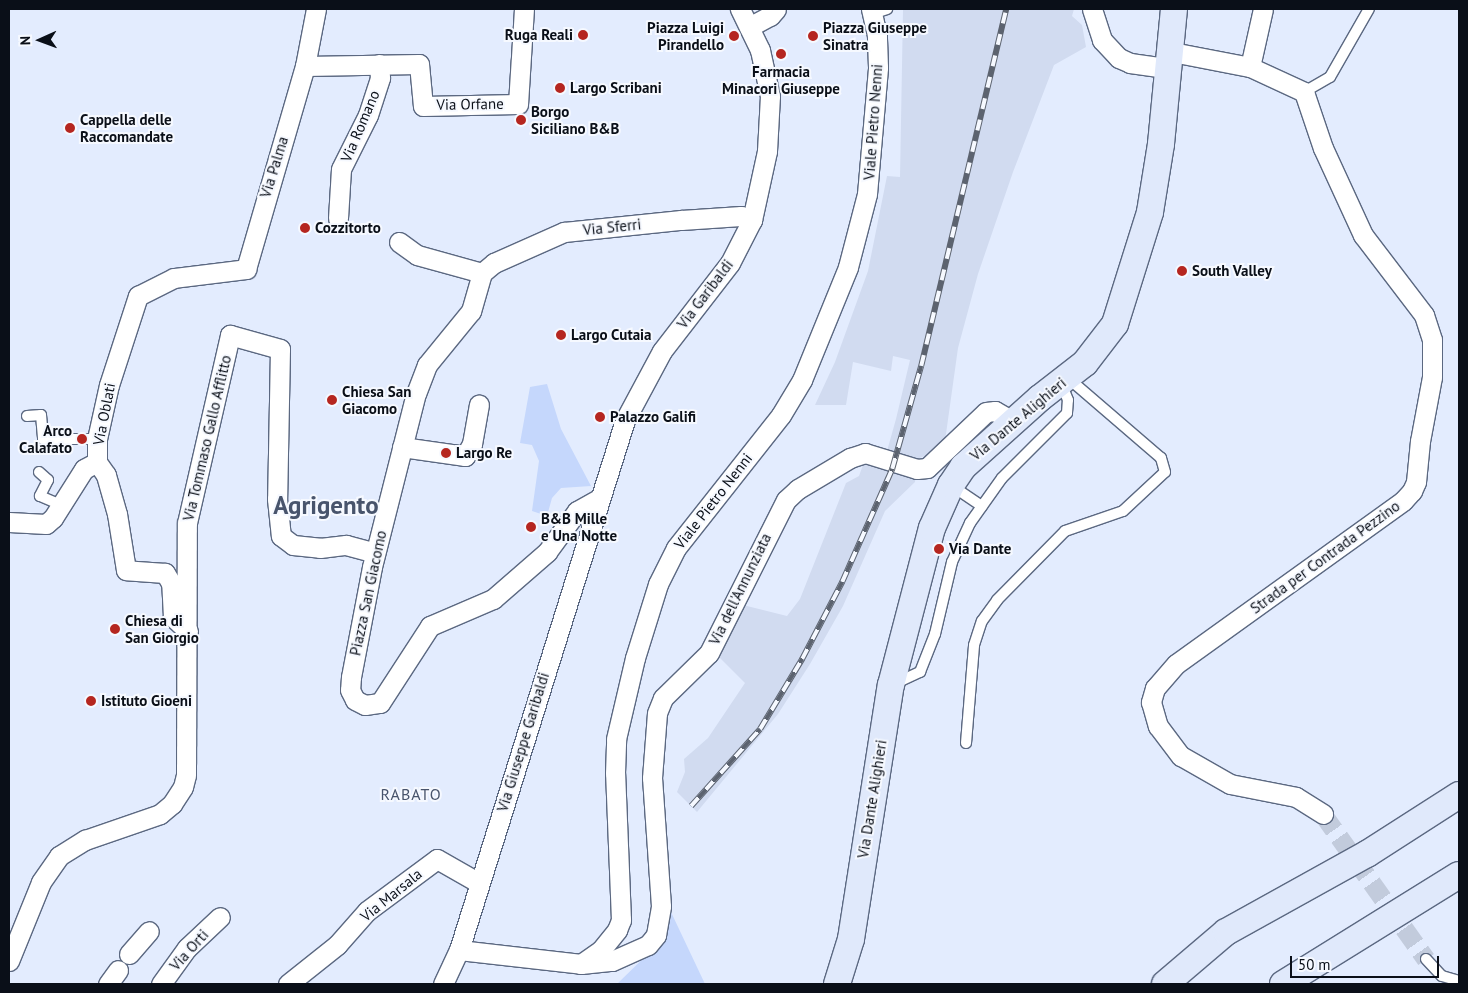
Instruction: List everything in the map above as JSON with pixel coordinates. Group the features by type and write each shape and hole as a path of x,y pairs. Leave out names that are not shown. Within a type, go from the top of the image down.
{"street":[{"name":"Via Palma","path":"246,269 275,162 305,66 316,9"},
{"name":"Via Orfane","path":"305,66 419,64 423,106 518,104 524,9"},
{"path":"740,9 749,27 770,16 776,9"},
{"path":"1092,9 1102,40 1119,58 1130,63 1167,59 1250,67 1304,92"},
{"name":"Via Dante Alighieri","path":"837,984 851,940 890,685 932,528 951,485 977,452 1012,421 1085,363 1115,324 1133,276 1150,212 1161,144 1167,59 1174,9"},
{"path":"1250,67 1263,9"},
{"name":"Viale Pietro Nenni","path":"581,964 601,950 617,930 621,920 615,773 616,739 635,658 658,584 676,548 781,415 829,320 848,268 867,194 878,67 877,10"},
{"name":"Via Garibaldi","path":"600,498 625,420 651,370 669,340 730,263 752,220 762,182 770,122 770,96 760,50 749,27"},
{"name":"Via Romano","path":"338,218 341,169 368,114 380,78 379,64"},
{"name":"Strada per Contrada Pezzino","path":"1304,92 1323,148 1363,235 1424,316 1432,340 1432,377 1420,441 1416,482 1402,501 1176,664 1155,688 1151,702 1158,726 1181,756 1230,784 1296,797 1322,814"},
{"name":"Via Sferri","path":"482,273 494,263 564,232 741,216 752,220"},
{"path":"400,242 417,255 482,273"},
{"name":"Via Oblati","path":"188,631 173,617 171,583 165,573 126,570 118,514 106,475 97,462 89,439 138,296 174,278 246,269"},
{"name":"Piazza San Giacomo","path":"482,273 471,311 437,351 417,387 375,553 350,685 355,700 365,706 376,705 384,700 430,626 493,599 547,552 577,511 600,498"},
{"name":"Via Tommaso Gallo Afflitto","path":"9,961 41,882 59,856 85,840 160,814 172,804 183,787 186,775 187,523 230,335 280,348 277,499 281,536 293,545 320,548 346,545 375,553"},
{"path":"402,447 464,456 472,444 479,404"},
{"name":"Via dell'Annunziata","path":"581,964 612,961 636,953 656,935 661,906 652,778 657,713 663,698 709,654 786,500 798,489 850,458 865,453 917,470 927,468 986,412 995,412 1012,421"},
{"path":"9,522 46,524 61,505 84,468 97,462"},
{"name":"Via Giuseppe Garibaldi","path":"443,984 459,950 600,498"},
{"path":"1165,984 1226,932 1367,854 1459,795"},
{"name":"Via Marsala","path":"288,984 337,945 367,911 438,859 479,883"},
{"path":"1283,984 1459,876"},
{"name":"Via Orti","path":"161,984 187,948 220,917"},
{"path":"129,954 149,931"},
{"path":"459,950 581,964"}],"lane":[{"path":"1304,92 1330,78 1369,9"},
{"path":"890,685 920,672 935,634 952,562 970,523 1002,478 1067,413 1068,400 1064,380"},
{"path":"966,743 974,644 982,621 996,600 1065,531 1123,511 1165,472 1161,458 1064,380"},
{"path":"27,416 41,415 43,439 89,439"},
{"path":"39,472 48,480 40,496 61,505"},
{"path":"951,485 982,506"},
{"path":"1426,959 1442,976 1459,981"}],"shaded area":[{"path":"897,9 1074,9 1072,16 1082,25 1086,47 1054,65 1013,172 978,274 958,348 945,441 932,453 917,459 915,482 885,511 843,606 810,664 778,714 697,812 677,792 685,772 684,759 708,738 745,683 719,657 743,605 787,616 800,599 846,483 859,476 864,462 887,451 896,419 910,360 893,356 891,371 853,362 846,405 815,405 835,362 868,271 887,176 900,177 903,10"},
{"path":"547,384 561,429 591,486 561,488 552,498 547,516 532,511 539,461 532,445 520,443 530,387"},
{"path":"670,910 705,984 617,984 657,945"}],"tunnel":[{"path":"1323,814 1426,959"}],"railway":[{"path":"691,806 760,729 802,659 842,582 892,469 921,366 1006,9"}],"place":[{"name":"Ruga Reali","path":"583,35"},
{"name":"Piazza Luigi Pirandello","path":"734,36"},
{"name":"Piazza Giuseppe Sinatra","path":"813,36"},
{"name":"Farmacia Minacori Giuseppe","path":"781,54"},
{"name":"Largo Scribani","path":"560,88"},
{"name":"Borgo Siciliano B&B","path":"521,120"},
{"name":"Cappella delle Raccomandate","path":"70,128"},
{"name":"Cozzitorto","path":"305,228"},
{"name":"South Valley","path":"1182,271"},
{"name":"Largo Cutaia","path":"561,335"},
{"name":"Chiesa San Giacomo","path":"332,400"},
{"name":"Palazzo Galifi","path":"600,417"},
{"name":"Arco Calafato","path":"82,439"},
{"name":"Largo Re","path":"446,453"},
{"name":"B&B Mille e Una Notte","path":"531,527"},
{"name":"Via Dante","path":"939,549"},
{"name":"Chiesa di San Giorgio","path":"115,629"},
{"name":"Istituto Gioeni","path":"91,701"}],"district":[{"name":"Agrigento","path":"326,505"},
{"name":"RABATO","path":"411,794"}]}
